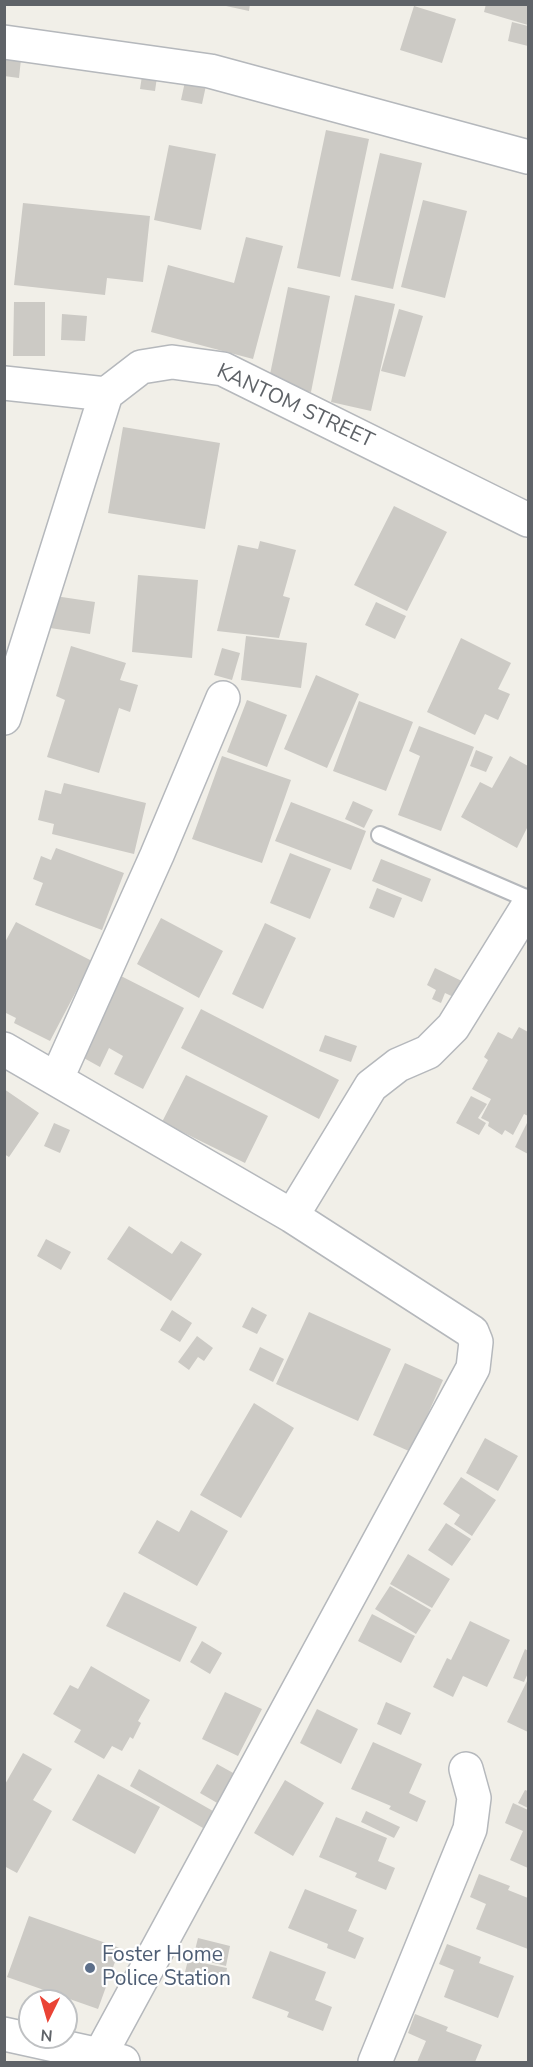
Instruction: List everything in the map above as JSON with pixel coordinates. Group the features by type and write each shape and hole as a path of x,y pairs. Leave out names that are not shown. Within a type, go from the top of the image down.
{"street":[{"path":"4,42 210,71 528,157"},
{"name":"KANTOM STREET","path":"106,393 141,368 172,362 223,369 528,520"},
{"path":"4,382 106,393 14,663 4,718"},
{"path":"57,1078 157,855 223,698"},
{"path":"292,1216 371,1086 398,1065 428,1052 453,1027 519,948 528,906"},
{"path":"4,1049 292,1216 472,1332 476,1342 472,1368 111,2059 4,2034"},
{"path":"375,2062 470,1828 474,1798 466,1769"}],"lane":[{"path":"380,835 528,899"}],"building":[{"path":"217,4 250,4 249,11"},
{"path":"486,4 528,4 528,25 484,12"},
{"path":"414,6 456,19 442,63 400,50"},
{"path":"512,22 528,26 528,46 508,41"},
{"path":"4,57 21,59 19,78 4,76"},
{"path":"142,76 157,77 155,91 140,89"},
{"path":"186,77 207,81 202,104 181,100"},
{"path":"326,130 369,139 340,277 297,268"},
{"path":"169,145 216,154 201,230 154,220"},
{"path":"380,153 422,163 393,289 351,280"},
{"path":"423,200 467,211 445,298 401,287"},
{"path":"23,203 150,216 143,282 107,278 105,295 14,285"},
{"path":"246,237 283,246 253,359 151,332 168,265 234,283"},
{"path":"288,287 330,296 311,392 268,384"},
{"path":"355,295 395,304 371,411 331,402"},
{"path":"14,302 45,302 45,356 13,356"},
{"path":"399,309 423,316 405,377 381,371"},
{"path":"62,314 87,316 85,341 61,340"},
{"path":"123,427 220,443 205,529 108,513"},
{"path":"394,506 447,532 407,611 354,585"},
{"path":"260,541 296,550 283,596 290,598 279,638 217,631 238,545 258,549"},
{"path":"138,575 198,580 192,658 132,652"},
{"path":"55,596 95,602 90,634 50,628"},
{"path":"376,602 406,616 395,639 365,625"},
{"path":"246,636 307,643 301,688 241,680"},
{"path":"461,638 511,663 498,689 510,694 498,720 485,714 475,735 427,712"},
{"path":"71,646 126,663 120,680 138,685 130,712 119,708 99,773 47,757 65,700 56,696"},
{"path":"222,648 240,653 232,680 214,675"},
{"path":"316,675 359,694 327,768 284,749"},
{"path":"247,700 287,715 267,767 227,752"},
{"path":"359,701 413,722 386,791 333,771"},
{"path":"419,726 474,747 441,831 398,815 420,756 409,751"},
{"path":"476,750 493,757 486,772 470,766"},
{"path":"222,756 291,780 262,863 192,839"},
{"path":"510,756 528,766 528,826 517,848 461,817 480,782 492,788"},
{"path":"64,783 146,803 134,854 52,834 54,824 38,820 45,790 61,794"},
{"path":"353,801 373,810 364,828 345,819"},
{"path":"291,802 366,831 351,870 275,841"},
{"path":"56,848 124,873 102,930 35,905 43,883 33,879 41,856 51,860"},
{"path":"290,853 331,869 310,919 270,903"},
{"path":"381,859 431,879 422,902 372,881"},
{"path":"377,888 402,898 394,918 369,908"},
{"path":"161,918 223,951 199,998 137,964"},
{"path":"16,922 92,961 50,1041 14,1023 16,1018 4,1012 4,944"},
{"path":"265,923 296,938 263,1009 232,994"},
{"path":"435,968 470,985 462,1001 445,993 441,1003 432,999 436,990 427,985"},
{"path":"117,974 184,1008 143,1089 114,1074 123,1056 109,1048 100,1067 82,1057"},
{"path":"201,1009 339,1080 319,1119 181,1048"},
{"path":"519,1027 528,1032 528,1116 524,1114 513,1135 505,1130 502,1135 488,1126 489,1122 481,1118 491,1099 472,1089 488,1060 484,1057 498,1032 512,1039"},
{"path":"325,1035 357,1046 351,1062 319,1051"},
{"path":"186,1075 268,1116 245,1163 162,1122"},
{"path":"4,1089 39,1113 9,1157 4,1154"},
{"path":"471,1096 487,1104 478,1118 486,1123 479,1135 456,1123"},
{"path":"528,1121 528,1154 515,1147"},
{"path":"54,1123 70,1130 60,1153 44,1146"},
{"path":"129,1226 172,1254 181,1241 202,1254 171,1301 107,1259"},
{"path":"46,1239 71,1252 61,1270 37,1256"},
{"path":"252,1307 267,1315 257,1334 242,1327"},
{"path":"172,1310 192,1323 180,1342 160,1330"},
{"path":"309,1312 391,1349 358,1421 276,1384"},
{"path":"197,1336 213,1348 204,1361 198,1357 189,1370 178,1362"},
{"path":"260,1347 284,1359 273,1382 249,1370"},
{"path":"405,1363 443,1380 411,1452 373,1435"},
{"path":"254,1403 294,1428 241,1518 200,1495"},
{"path":"485,1438 518,1456 498,1491 466,1473"},
{"path":"461,1477 496,1500 472,1536 454,1524 460,1515 443,1504"},
{"path":"191,1510 228,1531 197,1586 138,1553 157,1520 179,1532"},
{"path":"446,1523 471,1539 452,1566 428,1550"},
{"path":"408,1554 450,1579 432,1608 390,1584"},
{"path":"390,1586 431,1610 416,1634 375,1609"},
{"path":"124,1592 197,1627 180,1662 106,1626"},
{"path":"372,1614 415,1636 401,1663 358,1641"},
{"path":"470,1621 510,1640 487,1687 463,1676 453,1697 433,1687 447,1658 451,1660"},
{"path":"202,1641 222,1653 210,1674 190,1662"},
{"path":"525,1649 528,1651 528,1673 524,1682 513,1678"},
{"path":"91,1666 150,1700 138,1721 141,1723 133,1739 130,1737 122,1751 112,1746 104,1759 74,1742 81,1730 53,1714 70,1685 78,1689"},
{"path":"528,1679 528,1732 507,1722"},
{"path":"225,1692 262,1709 238,1756 202,1739"},
{"path":"386,1702 411,1713 401,1735 377,1724"},
{"path":"317,1709 358,1729 341,1764 300,1743"},
{"path":"373,1742 422,1764 409,1793 426,1801 417,1822 389,1809 391,1806 351,1789"},
{"path":"23,1753 52,1769 33,1800 52,1811 17,1873 4,1866 4,1786"},
{"path":"217,1764 235,1774 219,1804 200,1793"},
{"path":"139,1769 213,1811 203,1828 130,1786"},
{"path":"98,1774 160,1807 135,1854 72,1820"},
{"path":"285,1780 324,1803 293,1856 254,1833"},
{"path":"525,1790 528,1791 528,1808 518,1803"},
{"path":"513,1803 528,1810 528,1868 510,1860 523,1831 505,1823"},
{"path":"366,1811 400,1827 394,1838 361,1822"},
{"path":"336,1817 387,1838 378,1861 395,1868 386,1890 355,1877 357,1873 319,1857"},
{"path":"479,1874 510,1886 508,1890 528,1898 528,1949 476,1929 486,1904 470,1897"},
{"path":"305,1889 357,1910 348,1931 364,1938 355,1959 327,1948 328,1944 288,1928"},
{"path":"29,1916 120,1948 98,2009 78,2002 78,1989 41,1989 7,1977"},
{"path":"198,1938 230,1946 226,1966 193,1958"},
{"path":"447,1944 481,1957 479,1963 514,1976 498,2018 444,1997 454,1970 439,1964"},
{"path":"270,1951 326,1972 315,2000 332,2007 323,2031 287,2017 289,2012 252,1998"},
{"path":"188,1960 227,1968 225,1981 185,1972"},
{"path":"415,2014 448,2027 446,2031 482,2045 475,2062 417,2062 426,2041 408,2033"}],"place":[{"name":"Foster Home Police Station","path":"90,1968"}]}
